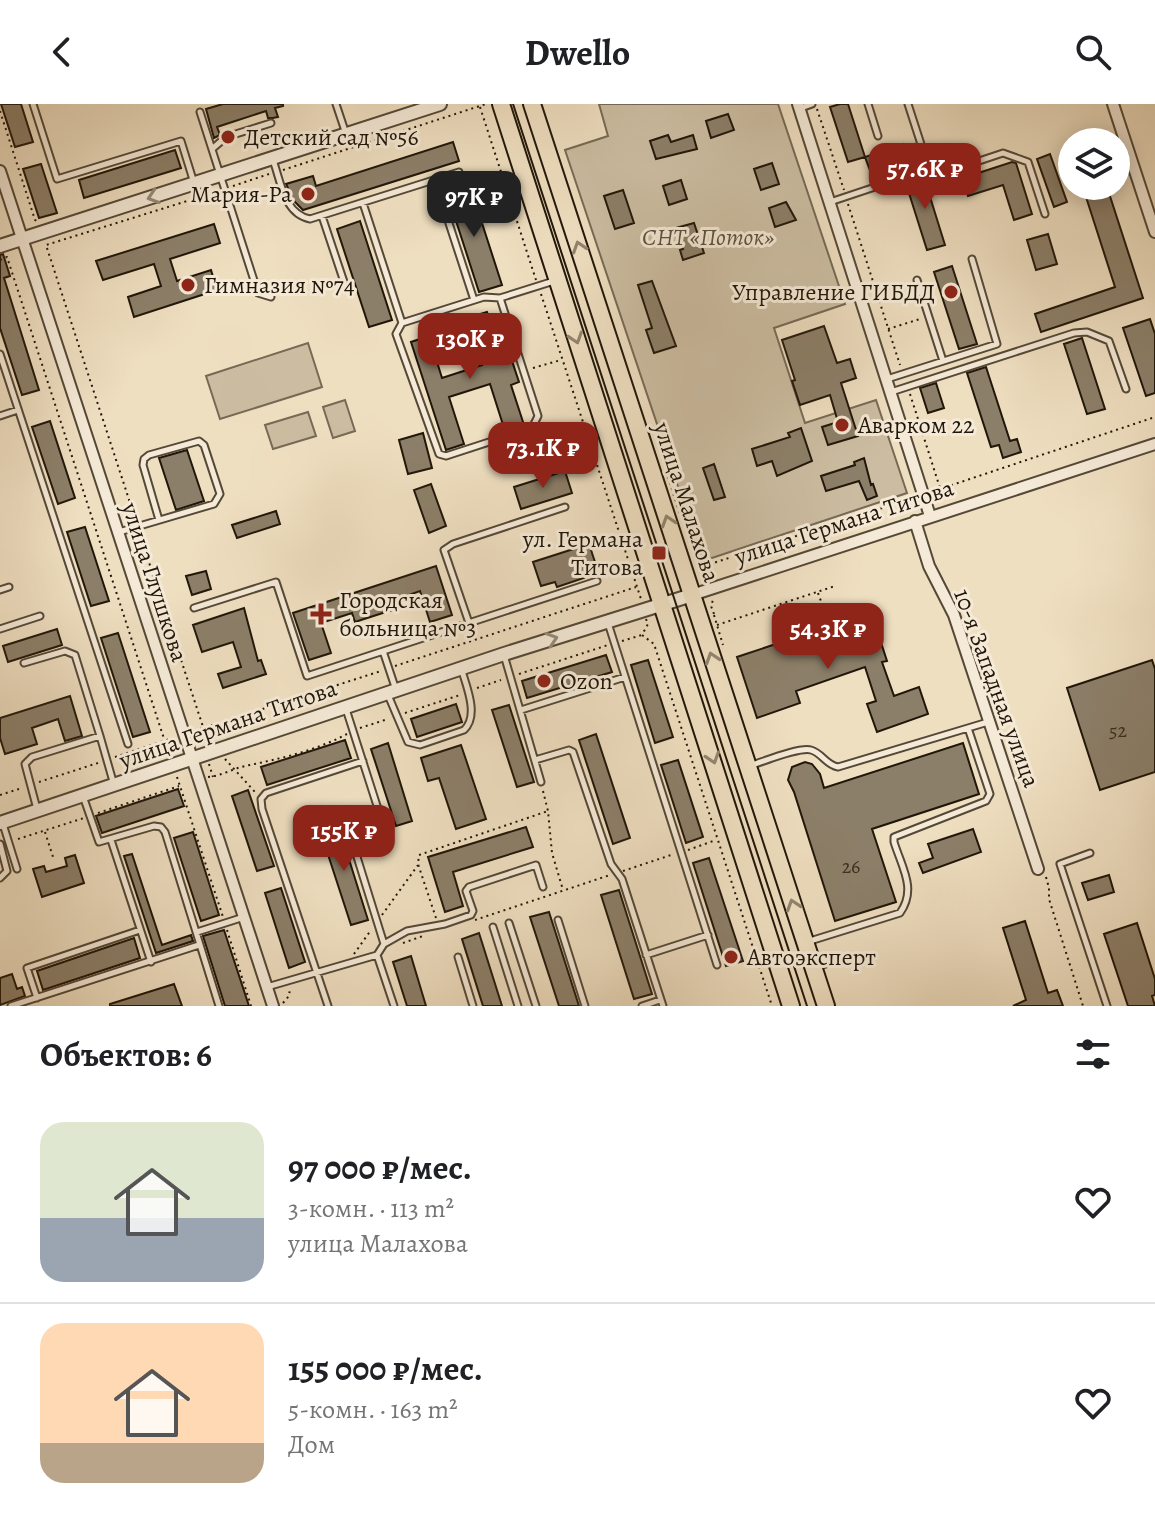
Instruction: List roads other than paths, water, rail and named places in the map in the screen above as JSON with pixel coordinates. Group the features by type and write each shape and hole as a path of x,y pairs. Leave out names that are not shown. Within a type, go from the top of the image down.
{"main road":[{"path":"501,104 791,1006"},
{"name":"улица Малахова","path":"532,104 826,1006"}],"street":[{"path":"0,246 219,176 275,165 346,135 440,104"},
{"path":"1113,104 1155,232"},
{"path":"799,106 930,516"},
{"name":"улица Глушкова","path":"0,171 4,200 22,239 267,987 277,1005"},
{"name":"улица Германа Титова","path":"1,822 504,654 1155,444"},
{"name":"10-я Западная улица","path":"915,521 929,566 954,615 1038,869"}],"lane":[{"path":"33,104 57,179 181,141 194,184"},
{"path":"336,104 346,135"},
{"path":"799,106 814,104"},
{"path":"868,104 878,136"},
{"path":"908,104 929,169"},
{"path":"200,112 258,293 271,297"},
{"path":"212,149 226,137 271,123"},
{"path":"830,202 941,165 961,167 1003,153 1028,162 1045,214"},
{"path":"275,165 290,210 299,217 310,219 459,172"},
{"path":"363,203 402,323"},
{"path":"445,211 474,300"},
{"path":"322,216 344,282"},
{"path":"887,379 997,344 972,259"},
{"path":"500,298 538,416 537,423 532,428 446,456 439,454 396,334 402,323 484,297 500,298 557,280"},
{"path":"917,280 943,361"},
{"path":"891,392 1074,333 1087,332 1109,341 1126,389"},
{"path":"0,354 128,744"},
{"path":"0,416 18,410"},
{"path":"118,532 214,504 219,499 204,445 199,441 144,459 143,465 159,520"},
{"path":"469,623 444,550 453,544 565,507"},
{"path":"194,608 276,582 307,676 597,581"},
{"path":"0,590 9,587"},
{"path":"0,629 40,616"},
{"path":"607,621 717,965"},
{"path":"24,663 65,651 75,655 114,786"},
{"path":"383,651 389,668 395,717 408,742 420,745 469,726 468,692 461,669"},
{"path":"504,654 541,782"},
{"path":"521,710 625,677"},
{"path":"346,708 380,819 352,836 394,1006"},
{"path":"748,766 806,749 818,754 831,766 838,767 989,722"},
{"path":"806,943 900,913 908,902 909,891 894,837 986,801 990,794 968,728"},
{"path":"38,811 25,764 32,757 100,736"},
{"path":"535,760 569,750 573,752 611,864 622,879 662,1003 642,1006"},
{"path":"328,1006 261,799 266,793 363,761"},
{"path":"83,796 97,839 102,843 154,826 161,827 165,832 219,1006"},
{"path":"1,822 17,869"},
{"path":"111,840 151,962"},
{"path":"0,844 7,871 0,878"},
{"path":"1090,853 1060,864 1107,1006"},
{"path":"267,987 380,949 407,931 437,923 445,924 471,915 473,911 466,891 469,887 536,865 543,887"},
{"path":"197,932 245,917"},
{"path":"558,920 585,1006"},
{"path":"509,923 536,1006"},
{"path":"493,927 518,1006"},
{"path":"37,998 27,968 140,930"},
{"path":"646,955 708,935"},
{"path":"11,1006 199,945"},
{"path":"458,957 473,1006"},
{"path":"814,968 831,962"}],"tram line":[{"path":"513,104 807,1006"}],"place":[{"name":"Детский сад №56","path":"228,137"},
{"name":"Мария-Ра","path":"308,194"},
{"name":"Гимназия №74","path":"188,285"},
{"name":"Управление ГИБДД","path":"951,292"},
{"name":"Аварком 22","path":"842,425"},
{"name":"ул. Германа Титова","path":"659,553"},
{"name":"Городская больница №3","path":"321,614"},
{"name":"Ozon","path":"544,681"},
{"name":"Автоэксперт","path":"731,957"}],"park label":[{"name":"СНТ «Поток»","path":"708,237"}]}
